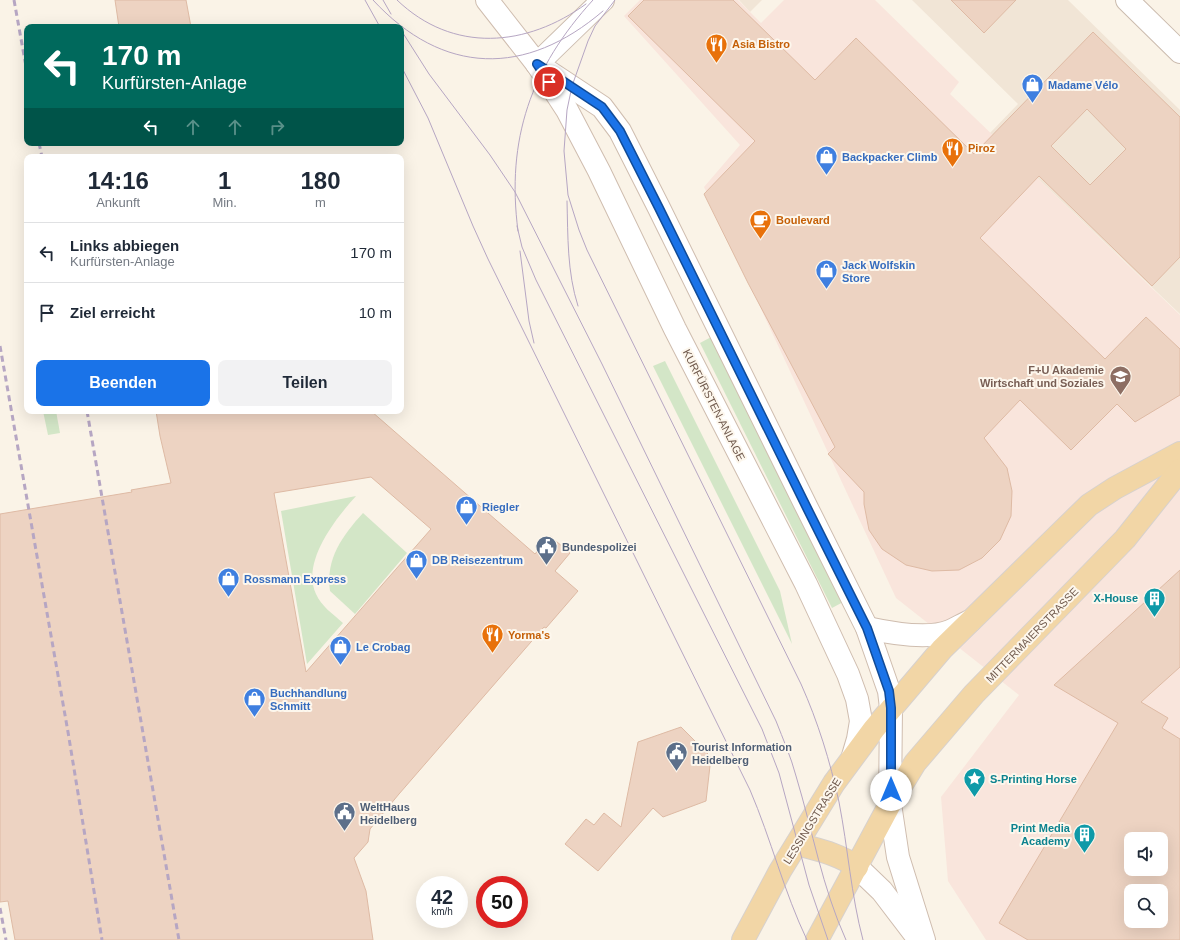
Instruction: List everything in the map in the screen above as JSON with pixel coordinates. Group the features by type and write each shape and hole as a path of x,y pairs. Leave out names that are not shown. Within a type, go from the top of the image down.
{"main road":[{"name":"KURFÜRSTEN-ANLAGE","path":"487,0 537,64 567,110 599,171 675,329 806,584 848,674 857,699 860,721 858,739 853,756"},
{"path":"537,64 603,0"},
{"path":"1127,0 1180,52"},
{"name":"KURFÜRSTEN-ANLAGE","path":"537,64 602,107 620,131 663,214 867,628 889,691 891,708 890,804 898,858 924,940"},
{"path":"891,708 942,649 1089,505 1115,488 1180,453"},
{"name":"MITTERMAIERSTRASSE","path":"890,804 915,763 959,711 1125,539 1180,470"},
{"path":"867,628 904,635 937,634 949,632 972,620"},
{"name":"LESSINGSTRASSE","path":"743,940 797,844 834,783 853,756 891,708"},
{"path":"818,938 890,804"},
{"path":"797,844 848,860 857,867 882,891 919,940"}],"shaded area":[{"path":"640,0 738,0 761,23 784,0 875,0 959,82 950,94 1180,315 1180,940 986,940 948,881 941,797 1019,695 896,598 704,187 740,145 624,16"},
{"path":"739,0 762,0 750,12"},
{"path":"912,0 1068,0 1180,110 1180,314 990,133 1018,104"}],"green space":[{"path":"713,336 845,601 832,608 700,343"},
{"path":"665,361 780,591 792,644 653,366"},
{"path":"44,414 57,414 60,433 48,435"},
{"path":"356,496 339,516 323,541 313,568 313,582 318,598 328,610 343,623 307,664 281,511"},
{"path":"363,513 407,553 355,614 330,591 329,579 330,568 337,548 342,539"}],"building":[{"path":"115,0 186,0 190,24 119,24"},
{"path":"644,0 733,0 815,80 856,38 974,154 1093,32 1180,117 1180,257 1152,286 1039,176 980,238 1105,359 1146,317 1180,349 1180,395 1135,422 1117,404 1071,450 1020,400 984,438 1007,468 1012,491 1011,516 1000,540 982,558 959,570 932,571 906,565 882,549 869,530 864,504 864,492 828,454 835,447 748,283 704,194 755,141 628,16","holes":["1087,109 1126,149 1090,185 1051,146"]},
{"path":"951,0 1016,0 984,33"},
{"path":"156,414 374,414 535,554 550,536 570,553 555,571 578,591 546,628 544,627 399,794 370,829 368,842 354,858 366,891 373,940 15,940 8,901 0,902 0,514 132,492 131,490 171,483","holes":["371,477 431,529 306,672 274,493"]},
{"path":"1180,570 1180,667 1141,702 1168,718 1162,728 1180,739 1180,940 1028,940 999,923 1118,723 1054,685"},
{"path":"681,727 711,757 706,801 663,817 653,808 598,871 565,844 586,819 594,825 604,813 621,827 638,742"}],"tram line":[{"path":"365,0 378,24"},
{"path":"373,0 399,24"},
{"path":"383,0 391,14"},
{"path":"397,0 419,17 442,29 466,36 490,38 515,36 539,29 563,18 586,4"},
{"path":"518,231 515,197 516,166 520,135 528,106 539,79 553,52 571,26 593,0"},
{"path":"615,0 595,26 572,86 567,110 564,151 568,195 587,250 801,684 813,713 828,757 839,802 855,906 863,940"},
{"path":"404,28 428,43 456,54 485,59 515,57 544,48 574,33 603,11"},
{"path":"404,35 429,74 490,155 515,192 602,364 776,721 794,769 830,900 846,940"},
{"path":"404,72 428,118 488,259 750,790 765,827 791,903 807,940"},
{"path":"567,201 570,267 574,293 578,306"},
{"path":"517,226 522,247 536,280 762,729 779,773 809,885 828,940"},
{"path":"520,251 529,321 534,343"}],"railway":[{"path":"14,0 24,55"},
{"path":"40,146 41,154"},
{"path":"0,346 68,732 102,940"},
{"path":"88,414 179,940"},
{"path":"0,908 6,940"}],"place":[{"name":"Asia Bistro","path":"716,64"},
{"name":"Madame Vélo","path":"1032,104"},
{"name":"Piroz","path":"952,168"},
{"name":"Backpacker Climb","path":"826,176"},
{"name":"Boulevard","path":"761,240"},
{"name":"Jack Wolfskin Store","path":"826,290"},
{"name":"F+U Akademie Wirtschaft und Soziales","path":"1120,396"},
{"name":"Riegler","path":"466,526"},
{"name":"Bundespolizei","path":"547,566"},
{"name":"DB Reisezentrum","path":"416,580"},
{"name":"Rossmann Express","path":"229,598"},
{"name":"X-House","path":"1154,618"},
{"name":"Yorma's","path":"493,654"},
{"name":"Le Crobag","path":"340,666"},
{"name":"Buchhandlung Schmitt","path":"254,718"},
{"name":"Tourist Information Heidelberg","path":"676,772"},
{"name":"S-Printing Horse","path":"975,798"},
{"name":"WeltHaus Heidelberg","path":"345,832"},
{"name":"Print Media Academy","path":"1085,854"}],"route":[{"path":"549,82 537,64 602,107 620,131 867,628 889,691 891,708 891,790"}]}
